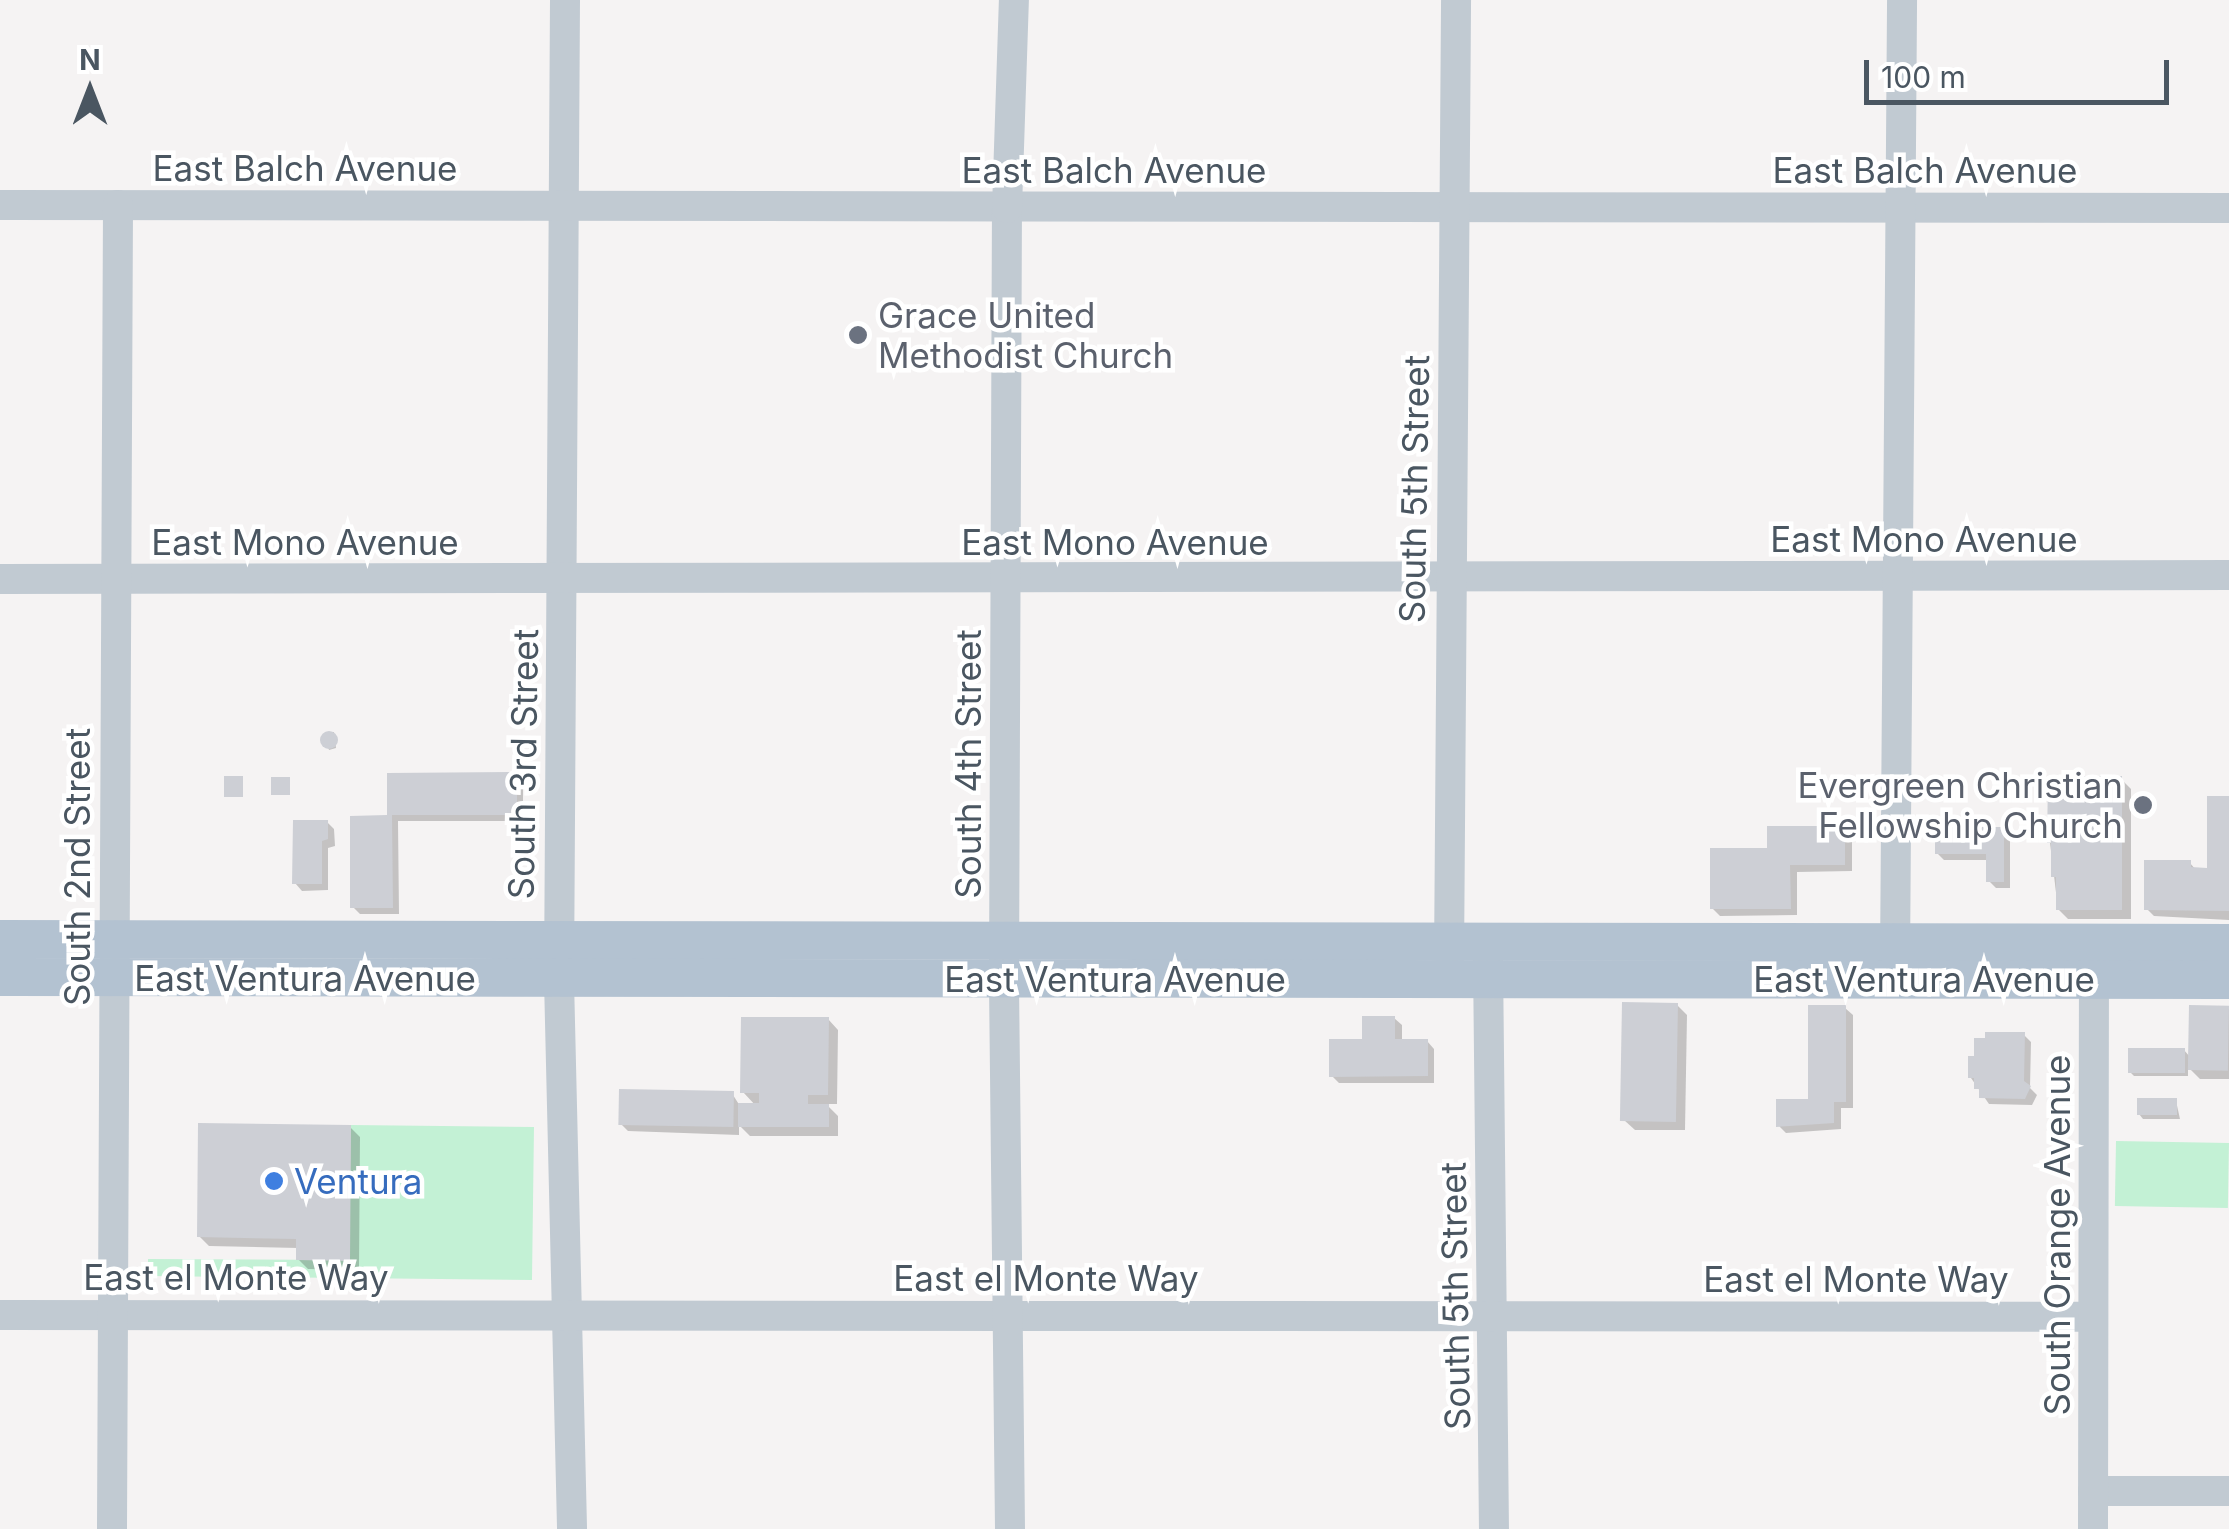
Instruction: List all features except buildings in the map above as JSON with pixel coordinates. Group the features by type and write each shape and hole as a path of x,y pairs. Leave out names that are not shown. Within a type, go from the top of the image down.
{"main road":[{"name":"East Ventura Avenue","path":"0,939 1004,941 1449,960 1895,942 2094,961 2229,980"},
{"name":"East Ventura Avenue","path":"1488,960 1895,980 2094,961 2229,942"},
{"name":"East Ventura Avenue","path":"0,977 1004,980 1449,960"}],"street":[{"name":"South 3rd Street","path":"566,0 559,980 572,1529"},
{"name":"South 4th Street","path":"1010,1529 1004,941 1007,208 1014,0"},
{"name":"South 5th Street","path":"1449,960 1456,0"},
{"path":"1895,980 1902,0"},
{"name":"South 2nd Street","path":"112,1529 118,204"},
{"name":"East Balch Avenue","path":"0,205 2229,208"},
{"name":"East Mono Avenue","path":"0,578 1450,580 2229,575"},
{"name":"South 5th Street","path":"1488,960 1494,1529"},
{"name":"South Orange Avenue","path":"2093,1529 2094,961"},
{"name":"East el Monte Way","path":"0,1314 2092,1317"},
{"path":"2093,1491 2229,1491"}],"green space":[{"path":"351,1125 534,1127 532,1280 148,1276 148,1259 349,1260"},
{"path":"2116,1141 2229,1143 2228,1208 2115,1206"}],"place":[{"name":"Grace United Methodist Church","path":"858,335"},
{"name":"Evergreen Christian Fellowship Church","path":"2143,805"},
{"name":"Ventura","path":"274,1181"}]}
